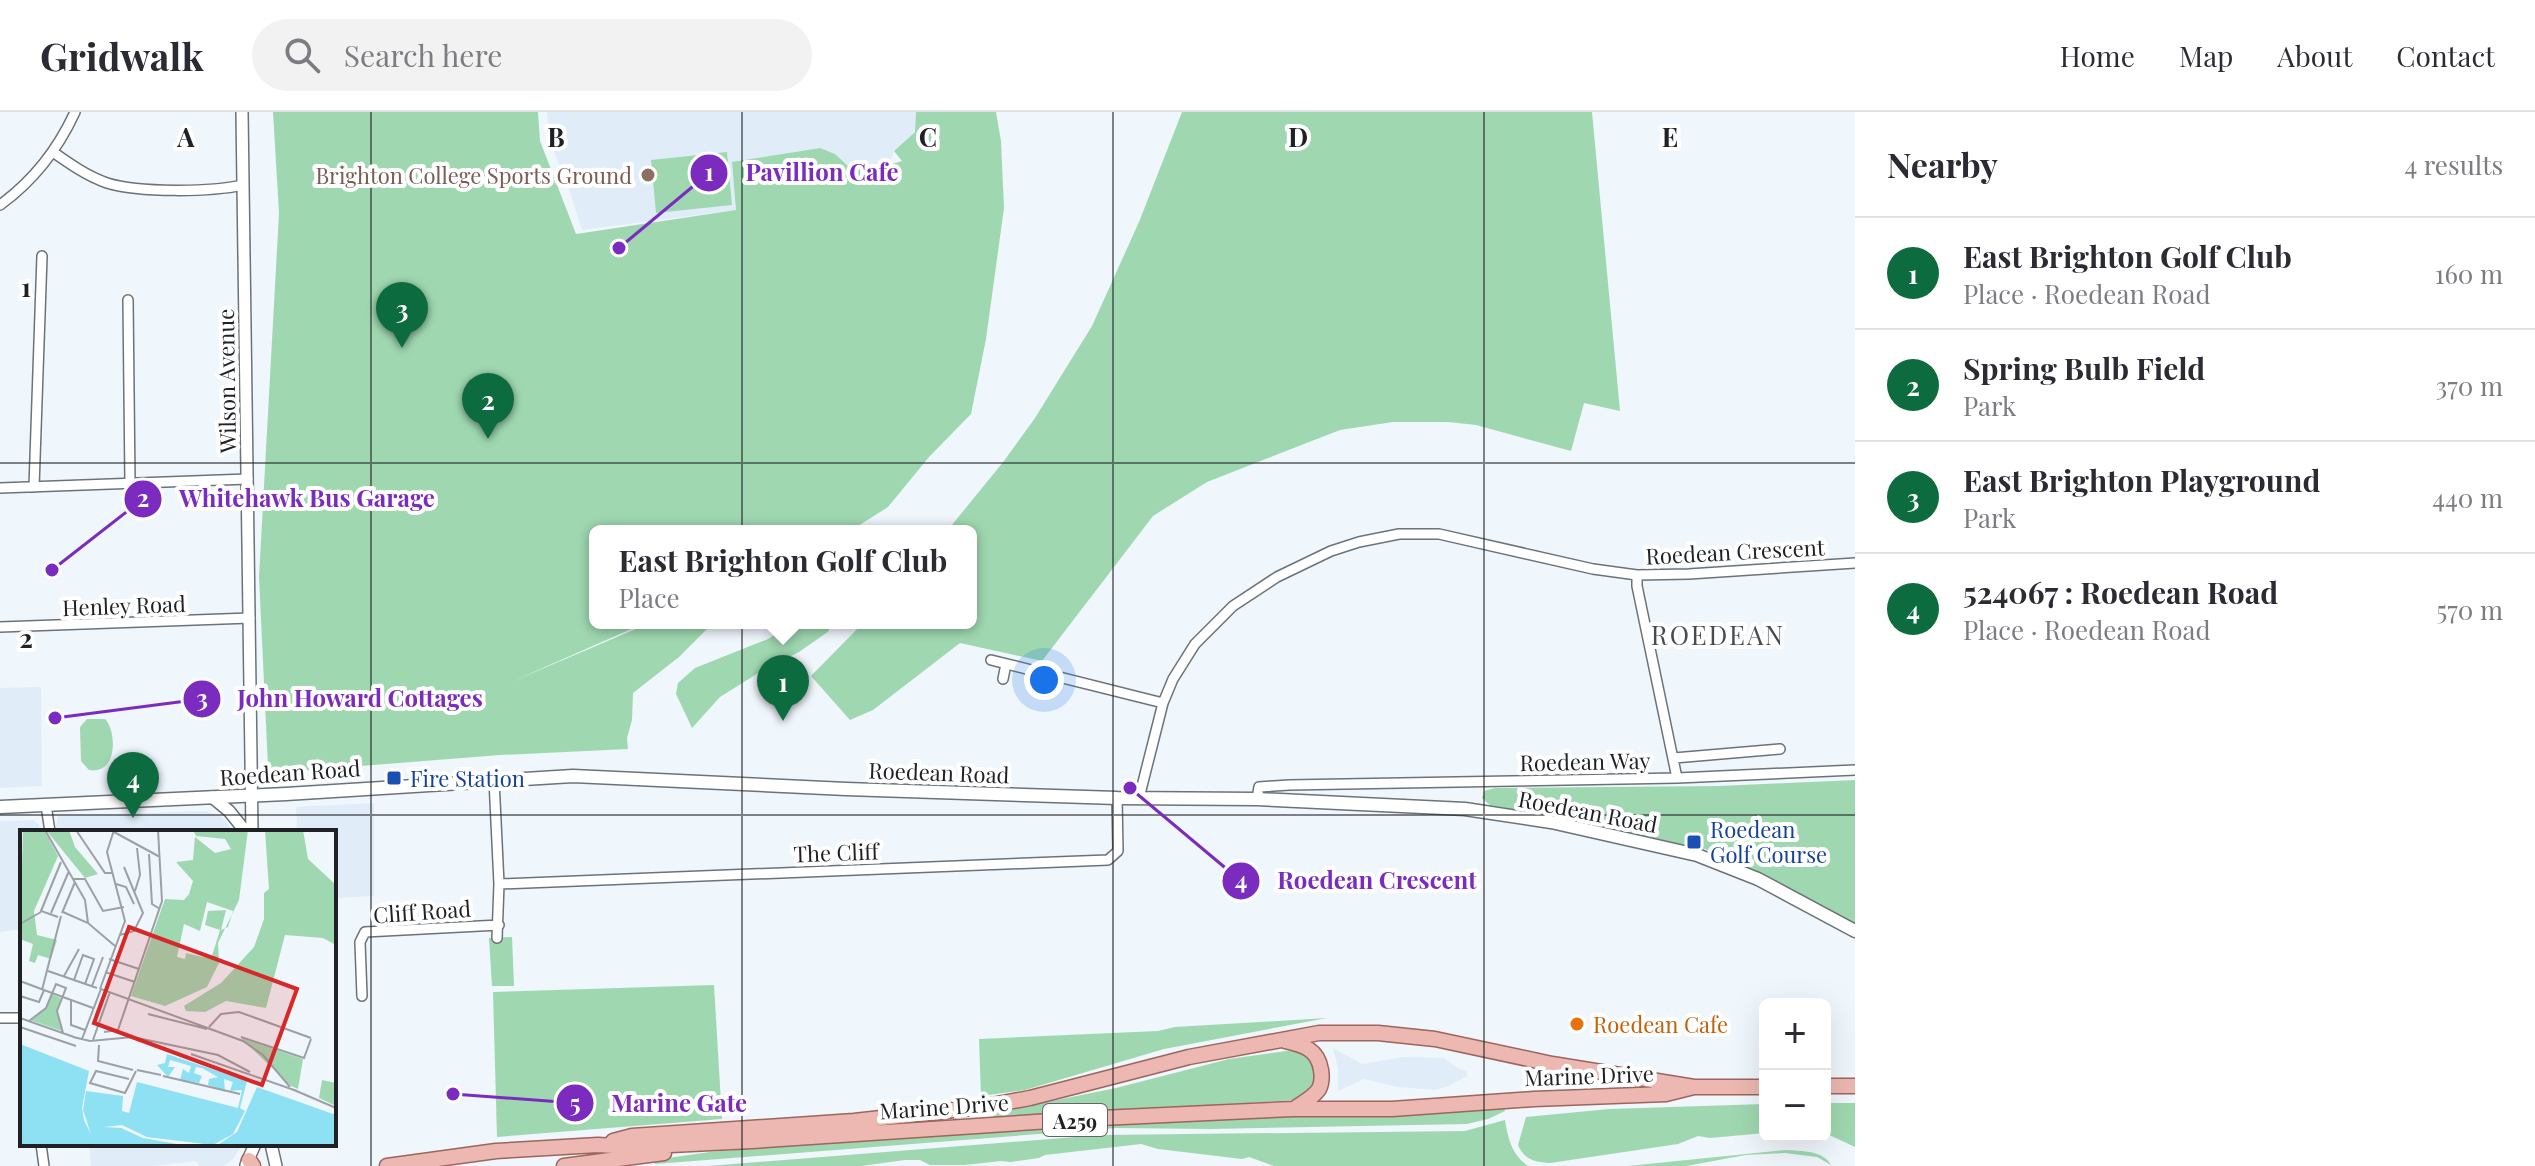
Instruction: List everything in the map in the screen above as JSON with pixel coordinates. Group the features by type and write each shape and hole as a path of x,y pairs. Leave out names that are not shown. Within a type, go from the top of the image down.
{"main road":[{"name":"Roedean Road","path":"0,807 589,776 859,789 1117,798 1257,799 1465,809 1672,848 1713,860 1758,879 1855,931"},
{"name":"Marine Drive","path":"598,1145 632,1136 854,1121 981,1107 1030,1098 1189,1057 1319,1033 1378,1033 1435,1039 1565,1067 1694,1087 1759,1087"},
{"name":"Marine Drive","path":"1275,1040 1311,1049 1321,1065 1318,1089 1293,1109"},
{"path":"1831,1086 1855,1086"},
{"name":"Marine Drive","path":"387,1166 496,1151 752,1141 1293,1109 1392,1109 1666,1094 1694,1087"},
{"path":"564,1166 752,1141"}],"street":[{"path":"0,205 28,181 53,152 75,112"},
{"name":"Wilson Avenue","path":"242,112 252,830"},
{"path":"53,152 92,177 117,186 173,189 243,185"},
{"path":"34,487 42,256"},
{"path":"128,300 130,483"},
{"path":"0,488 248,479"},
{"name":"Roedean Crescent","path":"1139,798 1163,703 1173,679 1195,644 1233,606 1277,577 1372,538 1415,533 1439,534 1593,569 1637,575 1855,563"},
{"path":"1637,575 1677,778"},
{"name":"Henley Road","path":"0,627 250,618"},
{"path":"991,660 1163,703"},
{"path":"1003,679 1006,664"},
{"path":"1674,758 1780,749"},
{"name":"Roedean Way","path":"1257,799 1259,787 1677,778 1855,770"},
{"path":"494,780 499,884 497,938"},
{"path":"1314,802 1315,785"},
{"path":"212,797 244,830"},
{"name":"The Cliff","path":"499,884 1108,860 1118,851 1117,798"},
{"path":"46,805 50,830"},
{"name":"Cliff Road","path":"362,996 360,942 365,932 499,925"},
{"path":"41,1146 44,1166"},
{"path":"271,1146 276,1166"}],"shaded area":[{"name":"Brighton College Sports Ground","path":"547,112 916,112 915,131 894,151 889,165 872,170 848,166 835,154 732,163 736,210 582,230 550,143"},
{"path":"41,687 42,786 0,788 0,688"},
{"path":"374,803 374,896 336,898 336,830 297,830 296,807"},
{"path":"205,811 222,817 232,830 55,830 58,816"},
{"path":"34,820 40,830 20,830 20,929 0,932 0,821"},
{"path":"1333,1048 1362,1064 1404,1057 1444,1058 1467,1072 1467,1076 1436,1090 1398,1087 1364,1079 1338,1091 1338,1069"},
{"path":"89,1146 242,1146 224,1166 199,1166 196,1161 153,1166 91,1166"}],"green space":[{"path":"273,112 538,112 540,141 576,234 736,210 732,162 820,148 835,154 848,166 872,170 902,161 894,151 915,132 916,112 996,112 1001,141 1004,208 986,339 971,414 929,457 888,507 860,525 589,525 589,629 631,629 511,682 636,629 707,629 679,657 633,693 628,749 500,755 272,773 268,766 259,577 279,213"},
{"path":"1182,112 1592,112 1620,411 1584,403 1571,451 1476,425 1393,422 1340,430 1207,482 1153,516 1042,661 960,643 873,710 850,720 811,676 857,629 977,629 977,525 952,525 1035,418 1092,326 1139,222"},
{"path":"727,152 732,205 656,213 651,160"},
{"path":"784,629 829,629 799,652 720,697 692,728 676,694 678,683 695,668 768,639"},
{"path":"87,719 105,719 112,733 110,759 99,770 89,770 81,761 80,727"},
{"path":"1855,780 1855,925 1744,866 1705,849 1492,807 1482,798 1484,791 1495,788 1719,786"},
{"path":"512,937 514,986 492,986 489,938"},
{"path":"714,985 722,1119 497,1137 493,992"},
{"path":"1327,1018 1164,1049 1025,1090 981,1096 979,1039 1158,1031 1175,1027"},
{"path":"1293,1050 1310,1058 1315,1078 1309,1092 1296,1100 993,1118 992,1113 1116,1088 1229,1059"},
{"path":"1831,1103 1855,1103 1855,1147 1831,1136"},
{"path":"1759,1104 1759,1134 1710,1138 1698,1136 1678,1144 1550,1163 1531,1159 1518,1145 1526,1117 1609,1109"},
{"path":"1504,1108 1505,1111 1488,1119 1467,1124 1117,1128 655,1164 654,1160 710,1152 980,1131 1199,1118"},
{"path":"1505,1120 1512,1146 1528,1166 1274,1166 1249,1157 1242,1159 1158,1149 1141,1144 1011,1162 965,1165 930,1165 920,1160 905,1160 861,1166 708,1166 1101,1135 1465,1131"},
{"path":"1785,1150 1817,1154 1831,1165 1817,1157 1785,1153 1746,1155 1686,1166 1628,1166"}],"place":[{"name":"Brighton College Sports Ground","path":"648,175"},
{"name":"Pavillion Cafe","path":"619,248"},
{"name":"East Brighton Playground","path":"402,348"},
{"name":"Spring Bulb Field","path":"488,439"},
{"name":"Whitehawk Bus Garage","path":"52,570"},
{"name":"John Howard Cottages","path":"55,718"},
{"name":"East Brighton Golf Club","path":"783,721"},
{"name":"Fire Station","path":"394,778"},
{"name":"Roedean Crescent","path":"1130,788"},
{"name":"524067 : Roedean Road","path":"133,818"},
{"name":"Roedean Golf Course","path":"1694,842"},
{"name":"Roedean Cafe","path":"1577,1024"},
{"name":"Marine Gate","path":"453,1094"}],"district":[{"name":"ROEDEAN","path":"1718,634"}]}
